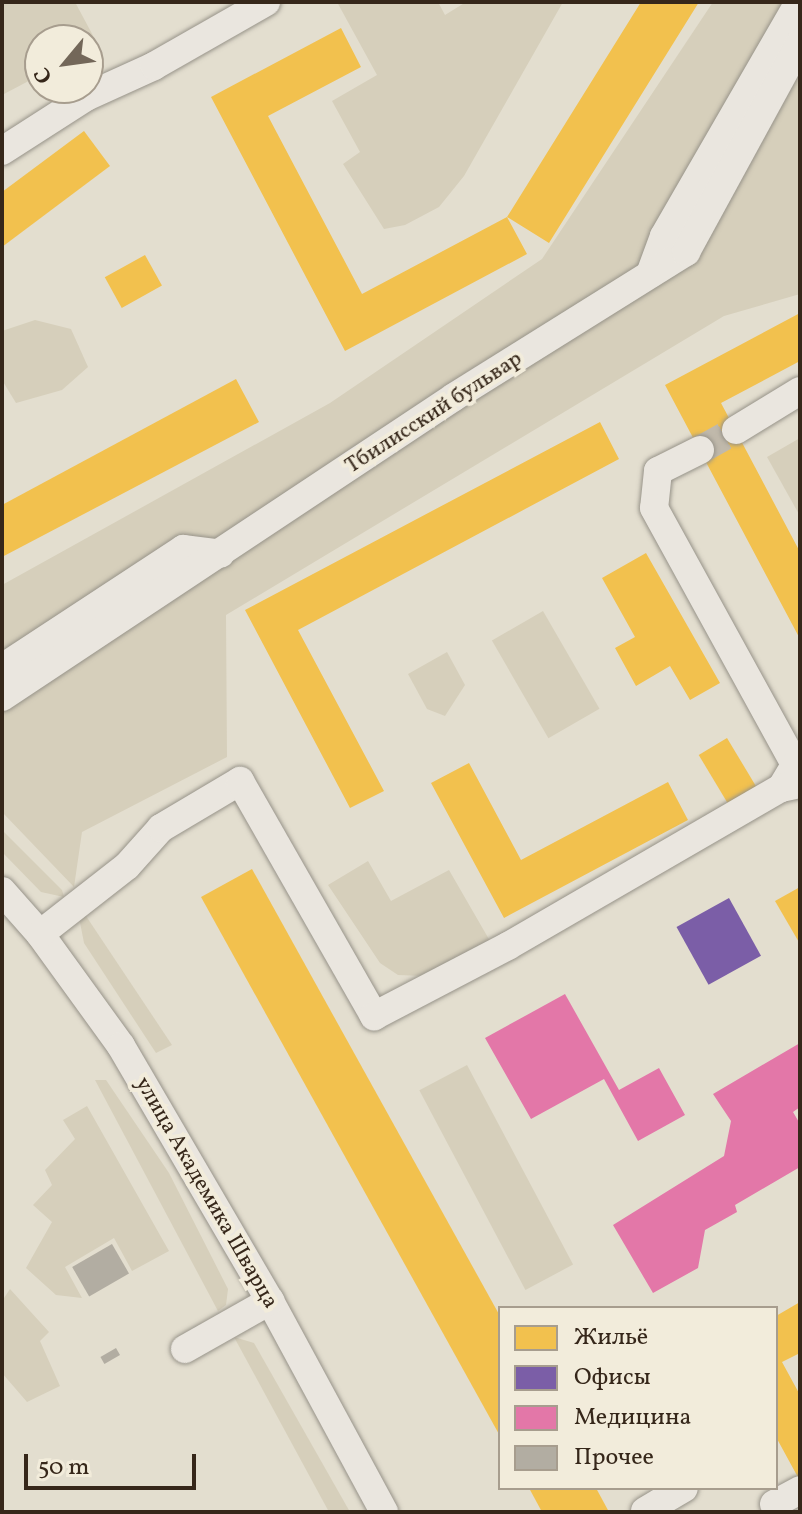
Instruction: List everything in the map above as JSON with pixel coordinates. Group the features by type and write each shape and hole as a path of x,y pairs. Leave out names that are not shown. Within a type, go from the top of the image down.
{"street":[{"path":"2,151 86,97 154,66 266,2"},
{"path":"650,274 664,236 799,2"},
{"name":"Тбилисский бульвар","path":"2,697 686,252 800,43"},
{"path":"736,430 800,391"},
{"path":"40,934 127,866 161,828 240,781 374,1016 508,946 790,786 795,765 654,508 658,471 700,450"},
{"path":"2,668 183,549 221,554"},
{"name":"улица Академика Шварца","path":"2,891 40,934 121,1046 270,1301 384,1512"},
{"path":"185,1349 270,1301"},
{"path":"645,1511 681,1490"},
{"path":"772,1501 800,1490"}],"shaded area":[{"path":"2,2 75,2 87,24 24,24 24,83 4,94"},
{"path":"337,2 438,2 445,15 466,2 563,2 464,176 439,207 405,225 384,229 343,164 360,152 332,101 377,75"},
{"path":"713,2 800,2 800,294 724,316 226,615 227,757 82,832 74,887 2,812 2,585 330,403 542,259"},
{"path":"35,320 71,329 88,367 62,390 16,403 2,380 2,331"},
{"path":"800,438 800,516 767,457"},
{"path":"543,611 600,709 548,738 492,640"},
{"path":"447,652 465,685 445,716 427,709 408,674"},
{"path":"2,830 62,890 64,897 41,892 2,852"},
{"path":"368,861 391,901 449,870 490,941 424,976 398,975 380,963 328,885"},
{"path":"84,913 172,1045 156,1053 84,943 79,917"},
{"path":"467,1065 573,1265 525,1290 419,1090"},
{"path":"95,1080 106,1080 169,1173 228,1289 226,1305 218,1311"},
{"path":"87,1106 169,1251 132,1271 114,1238 65,1267 82,1298 56,1295 26,1268 52,1222 33,1205 52,1185 45,1170 75,1139 63,1120"},
{"path":"10,1289 49,1332 40,1341 60,1386 27,1402 2,1373 2,1301"},
{"path":"234,1337 254,1343 350,1512 329,1512"}],"building: Жильё":[{"path":"641,2 699,2 549,243 507,217"},
{"path":"341,28 361,67 268,116 362,294 507,217 527,254 345,351 211,97"},
{"path":"84,131 110,166 2,247 2,192"},
{"path":"145,255 162,286 122,308 105,277"},
{"path":"800,313 800,361 721,403 800,552 800,639 665,385"},
{"path":"236,379 259,422 2,557 2,505"},
{"path":"600,422 619,459 298,630 384,791 350,808 245,610"},
{"path":"646,553 720,683 690,700 670,666 636,686 615,648 635,637 602,578"},
{"path":"727,738 758,790 730,807 699,755"},
{"path":"469,763 521,860 668,782 688,820 504,918 431,783"},
{"path":"252,869 498,1312 498,1432 201,897"},
{"path":"800,887 800,944 775,901"},
{"path":"800,1302 800,1353 782,1362 800,1395 800,1481 778,1441 778,1315"},
{"path":"530,1490 597,1490 609,1512 542,1512"}],"building: Офисы":[{"path":"729,898 761,956 709,985 677,927"}],"building: Медицина":[{"path":"565,994 619,1090 659,1068 685,1115 638,1141 604,1079 531,1119 485,1038"},
{"path":"800,1043 800,1107 793,1112 800,1124 800,1167 735,1205 737,1212 705,1230 698,1268 653,1293 613,1225 724,1156 731,1121 713,1094"}],"building: Прочее":[{"path":"112,1244 129,1273 89,1296 72,1267"},
{"path":"116,1348 120,1355 104,1364 100,1357"}],"tunnel":[{"path":"700,450 736,430"}]}
